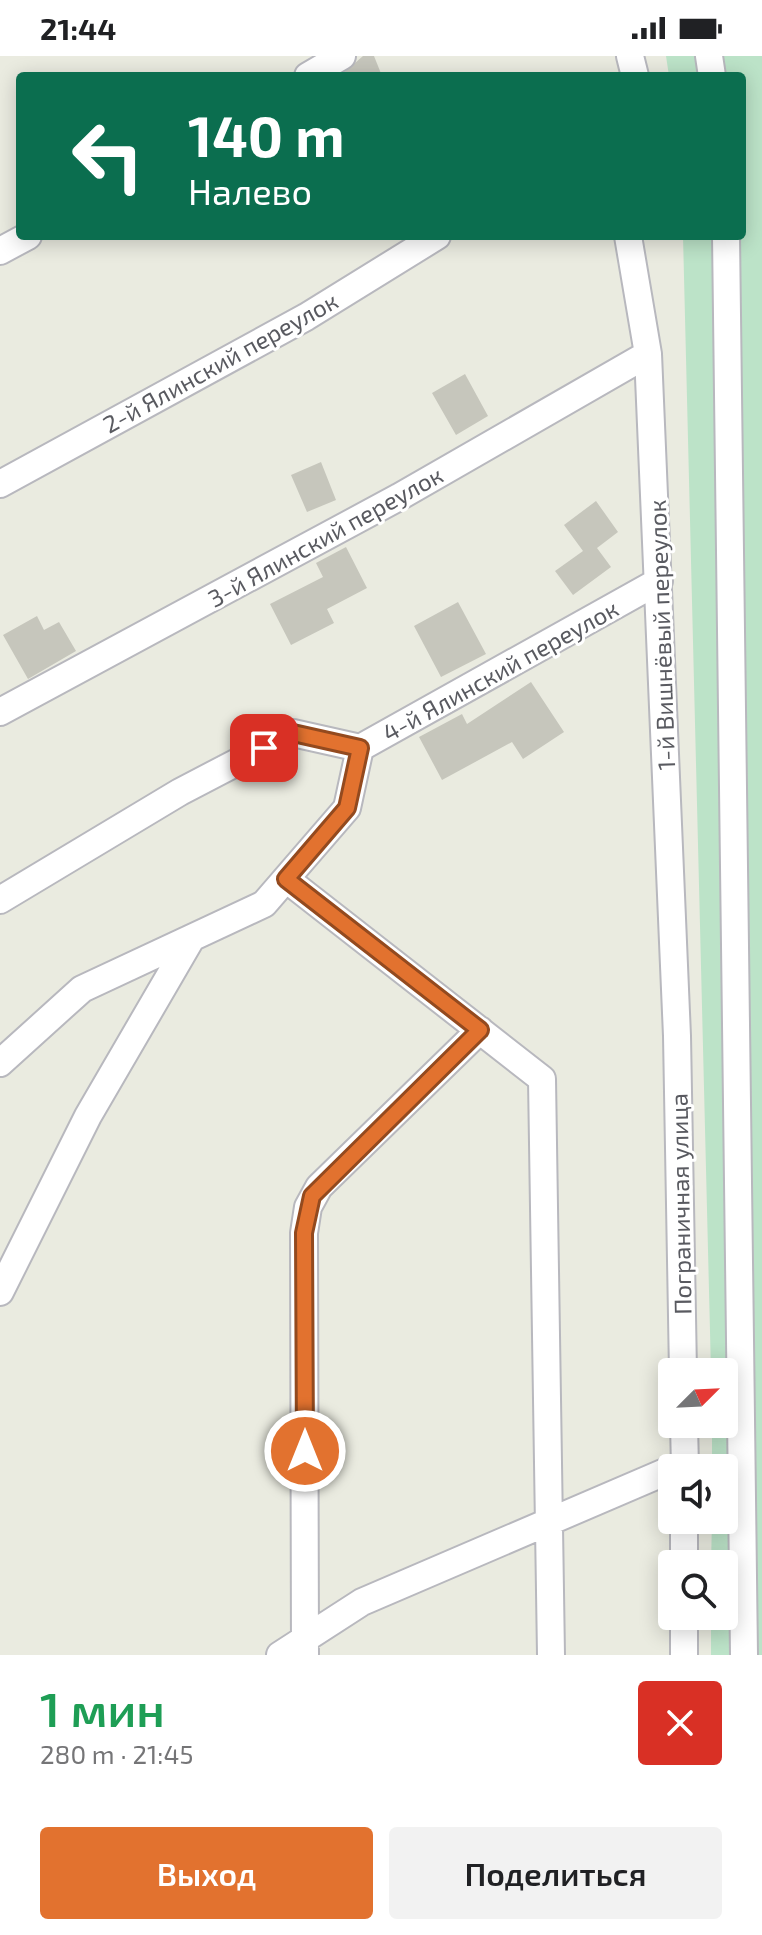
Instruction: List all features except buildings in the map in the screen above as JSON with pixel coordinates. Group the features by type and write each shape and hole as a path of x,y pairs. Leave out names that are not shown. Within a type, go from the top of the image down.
{"street":[{"path":"315,72 342,56"},
{"path":"0,251 21,240"},
{"name":"2-й Ялинский переулок","path":"0,484 306,317 431,240"},
{"name":"1-й Вишнёвый переулок","path":"629,240 648,354 677,1036"},
{"path":"726,240 744,1655"},
{"name":"3-й Ялинский переулок","path":"0,712 399,497 648,354"},
{"name":"4-й Ялинский переулок","path":"0,900 180,792 293,733 360,748 659,581"},
{"path":"0,1063 82,989 264,904 347,808 360,748"},
{"path":"286,879 542,1079 551,1655"},
{"path":"0,1292 88,1116 191,939"},
{"path":"306,1647 304,1233 308,1207 319,1187 480,1030"},
{"name":"Пограничная улица","path":"677,1036 683,1358"},
{"path":"280,1655 306,1647 362,1602 658,1476"},
{"path":"684,1630 684,1655"}],"green space":[{"path":"666,56 762,56 762,1655 711,1655 711,1630 738,1630 738,1550 711,1550 712,1534 738,1534 738,1454 712,1454 712,1438 738,1438 738,1358 711,1358 683,240 746,240 746,72 668,72"}],"route":[{"path":"264,748 293,733 360,748 347,808 286,879 480,1030 312,1196 304,1233 305,1451"}]}
